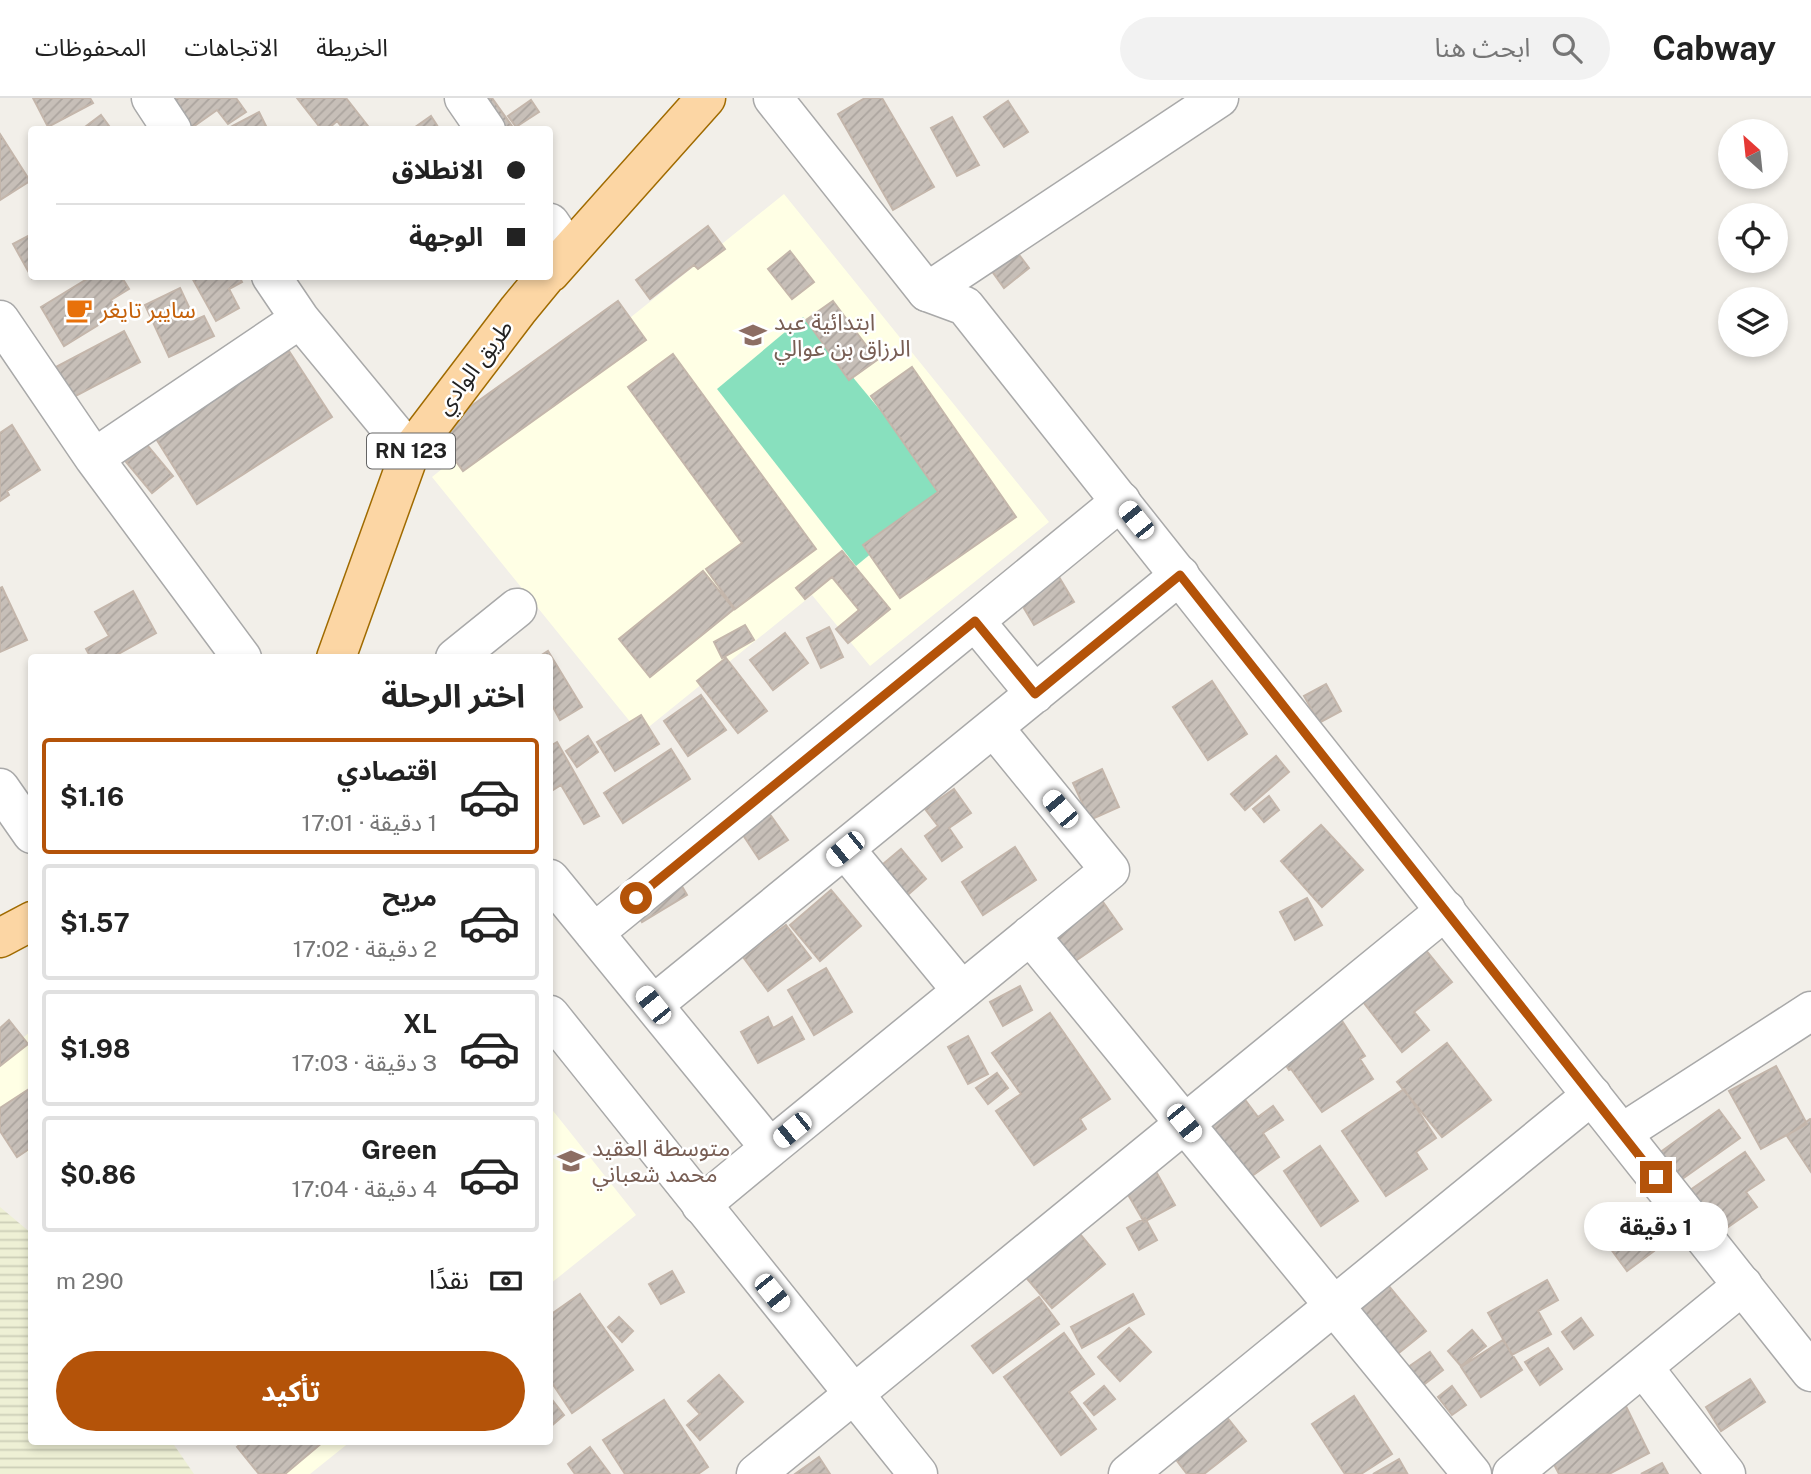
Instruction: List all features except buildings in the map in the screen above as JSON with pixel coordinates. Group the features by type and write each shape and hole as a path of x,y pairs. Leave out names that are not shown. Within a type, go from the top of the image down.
{"main road":[{"name":"طريق الوادي","path":"553,256 706,98"},
{"name":"طريق الوادي","path":"337,654 410,452 518,310 537,280"},
{"path":"0,938 28,923"}],"street":[{"path":"150,98 169,126"},
{"path":"464,98 483,126"},
{"path":"773,98 927,292 965,306 1811,1372"},
{"path":"927,292 1219,98"},
{"path":"274,280 300,319 410,452"},
{"path":"94,458 300,319"},
{"path":"0,320 94,458 239,654"},
{"path":"594,933 1121,501"},
{"path":"653,1005 1180,575"},
{"path":"461,654 517,608"},
{"path":"975,621 1035,694"},
{"path":"701,1205 1110,870 994,728"},
{"path":"0,788 28,828"},
{"path":"845,849 962,991"},
{"path":"553,883 770,1148"},
{"path":"756,1474 1446,910"},
{"path":"1030,935 1472,1474"},
{"path":"1622,1133 1811,1011"},
{"path":"553,1019 918,1474"},
{"path":"1128,1474 1592,1095"},
{"path":"1512,1474 1742,1285"},
{"path":"1643,1367 1726,1474"}],"shaded area":[{"name":"ابتدائية عبد الرزاق بن عوالي","path":"784,194 1049,522 870,666 812,595 640,734 432,477"},
{"path":"28,1034 28,1153 0,1116 0,1057"},
{"name":"متوسطة العقيد محمد شعباني","path":"553,1111 636,1215 553,1282"},
{"path":"0,1207 28,1230 28,1445 174,1445 194,1474 0,1474"},
{"path":"255,1445 346,1445 310,1474 278,1474"}],"green space":[{"path":"803,317 947,491 856,566 717,389"}],"place":[{"name":"سايبر تايغر","path":"79,310"},
{"name":"ابتدائية عبد الرزاق بن عوالي","path":"753,335"},
{"name":"متوسطة العقيد محمد شعباني","path":"571,1161"}],"route":[{"path":"636,898 975,621 1035,694 1180,575 1656,1177"}]}
